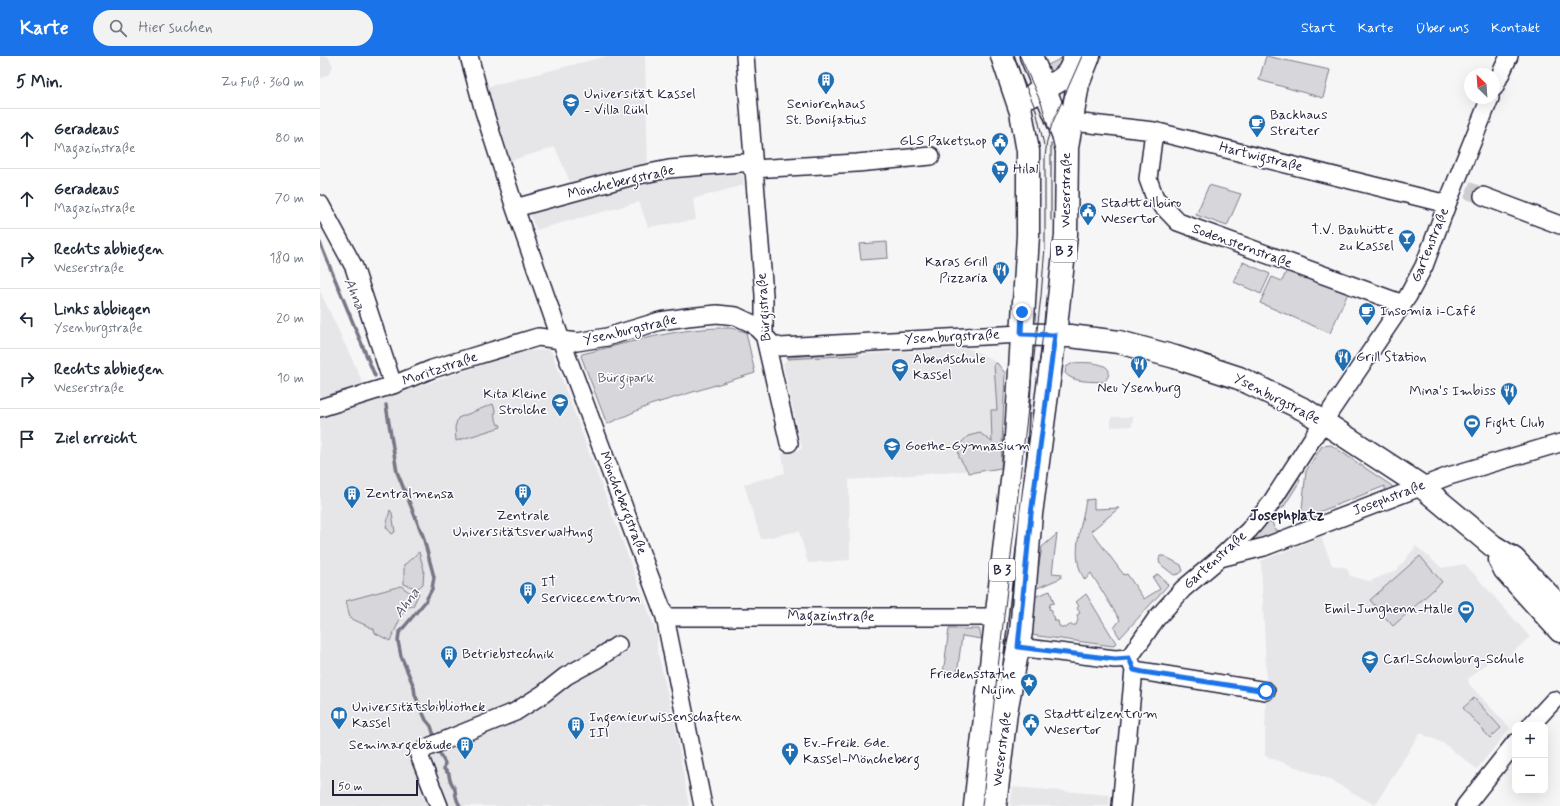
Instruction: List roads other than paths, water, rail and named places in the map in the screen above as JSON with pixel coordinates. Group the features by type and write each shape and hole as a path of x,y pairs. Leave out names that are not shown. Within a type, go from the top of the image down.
{"main road":[{"name":"B 3","path":"1002,56 1021,112"},
{"name":"B 3","path":"1031,56 1044,88 1065,122"},
{"path":"1021,112 1032,96 1062,79 1070,70 1076,56"},
{"path":"1065,122 1089,56"},
{"name":"Weserstraße","path":"975,806 1015,454 1028,235 1028,160 1021,112"},
{"name":"Weserstraße","path":"996,806 1006,712 1018,647 1031,514 1055,335 1066,235 1067,151 1065,122"},
{"name":"Ysenburgstraße","path":"1021,334 1055,335 1119,342 1175,357 1239,378 1305,410 1421,486 1493,546 1514,558 1560,607"},
{"name":"Ysenburgstraße","path":"1493,546 1505,570 1560,631"}],"street":[{"name":"Mönchebergstraße","path":"469,56 484,111 515,208 561,340 665,617 703,806"},
{"name":"Bürgistraße","path":"745,56 752,165 764,295 764,334 789,443"},
{"path":"1500,75 1509,56"},
{"name":"Gartenstraße","path":"1121,806 1132,664 1156,619 1183,589 1220,558 1249,530 1270,506 1323,422 1417,282 1447,204 1461,188 1488,104"},
{"name":"Hartwigstraße","path":"1065,122 1154,131 1447,204"},
{"name":"Sodensternstraße","path":"1154,131 1148,178 1155,198 1178,222 1403,304"},
{"path":"752,165 857,163 931,156"},
{"name":"Mönchebergstraße","path":"515,208 629,177 669,169 752,165"},
{"path":"1483,196 1560,225"},
{"path":"320,204 354,267 393,385"},
{"name":"Ysenburgstraße","path":"561,340 577,342 606,337 660,321 717,314 736,316 746,319 764,334 772,344 780,347 1021,334"},
{"name":"Moritzstraße","path":"320,408 393,385 432,369 538,337 561,340"},
{"name":"Josephstraße","path":"1220,558 1264,547 1449,476 1560,443"},
{"name":"Magazinstraße","path":"665,617 996,617"},
{"path":"439,806 431,748 515,712 543,694 566,676 597,659 618,645"},
{"path":"1018,647 1115,659 1132,664 1266,691"},
{"path":"1534,722 1554,700"},
{"path":"1464,806 1512,747"}],"waterway":[{"name":"Ahna","path":"320,243 375,376"},
{"name":"Ahna","path":"386,405 397,472 423,536 434,577 432,589 425,602 399,633 398,641 401,656 414,687 415,695 426,720 431,726 435,739"},
{"name":"Ahna","path":"437,749 445,763 444,769 449,774 460,806"}],"tunnel":[{"path":"1467,190 1483,196"}],"tram line":[{"path":"1013,56 1036,110 1044,145"},
{"path":"1020,56 1042,105 1049,130"},
{"path":"982,806 1041,296 1045,247 1045,157 1047,141 1052,124 1082,56"},
{"path":"1051,144 1051,220"},
{"path":"1040,360 1045,312"}],"place":[{"name":"Seniorenhaus St. Bonifatius","path":"826,95"},
{"name":"Universität Kassel - Villa Rühl","path":"571,117"},
{"name":"Backhaus Streiter","path":"1257,138"},
{"name":"GLS Paketshop","path":"1000,156"},
{"name":"Hilal","path":"1000,184"},
{"name":"Stadtteilbüro Wesertor","path":"1088,226"},
{"name":"T.V. Bauhütte zu Kassel","path":"1407,253"},
{"name":"Karas Grill Pizzaria","path":"1001,285"},
{"name":"Insomia i-Café","path":"1367,326"},
{"name":"Grill Station","path":"1343,372"},
{"name":"Neu Ysenburg","path":"1139,379"},
{"name":"Abendschule Kassel","path":"900,382"},
{"name":"Mina's Imbiss","path":"1509,406"},
{"name":"Kita Kleine Strolche","path":"560,417"},
{"name":"Fight Club","path":"1472,438"},
{"name":"Goethe-Gymnasium","path":"892,461"},
{"name":"Zentrale Universitätsverwaltung","path":"523,507"},
{"name":"Zentralmensa","path":"352,509"},
{"name":"IT Servicecentrum","path":"528,605"},
{"name":"Emil-Junghenn-Halle","path":"1466,624"},
{"name":"Betriebstechnik","path":"449,669"},
{"name":"Carl-Schomburg-Schule","path":"1370,674"},
{"name":"Friedensstatue Nujin","path":"1029,697"},
{"name":"Universitätsbibliothek Kassel","path":"339,730"},
{"name":"Stadtteilzentrum Wesertor","path":"1031,737"},
{"name":"Ingenieurwissenschaften III","path":"576,740"},
{"name":"Seminargebäude","path":"465,760"},
{"name":"Ev.-Freik. Gde. Kassel-Möncheberg","path":"790,766"}],"district":[{"name":"Josephplatz","path":"1287,516"}],"park label":[{"name":"Bürgipark","path":"626,378"}]}
